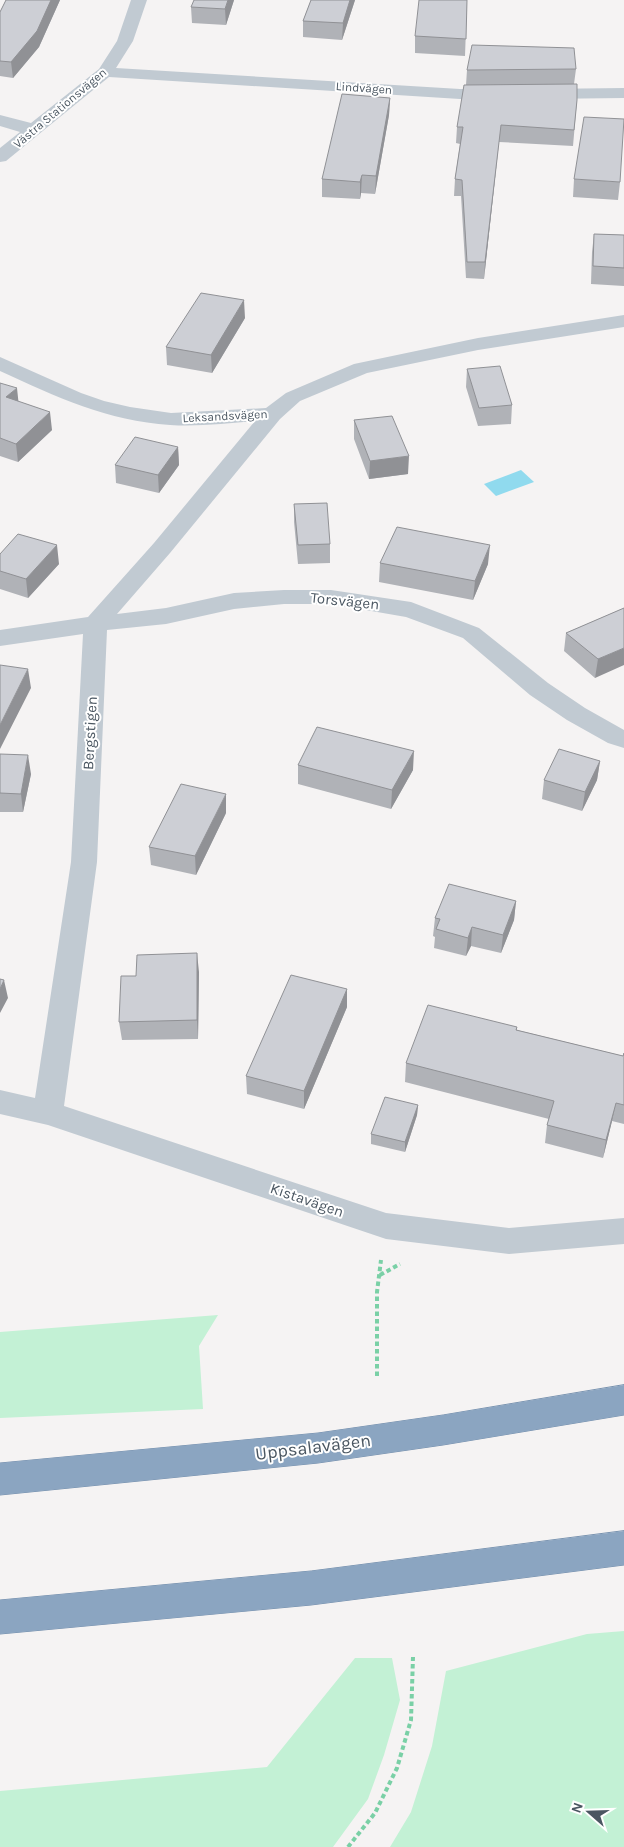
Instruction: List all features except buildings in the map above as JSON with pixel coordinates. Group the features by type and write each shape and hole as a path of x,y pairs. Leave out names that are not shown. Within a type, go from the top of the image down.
{"highway":[{"name":"Uppsalavägen","path":"0,1479 318,1448 443,1430 624,1400"},
{"path":"0,1617 311,1588 624,1548"}],"street":[{"name":"Västra Stationsvägen","path":"0,157 105,72 125,41 139,0"},
{"name":"Lindvägen","path":"105,72 460,94 624,93"},
{"path":"0,120 34,130"},
{"name":"Leksandsvägen","path":"0,363 74,397 98,406 130,413 171,419 272,414 293,397 361,368 478,344 624,320"},
{"path":"95,624 162,548 272,414"},
{"name":"Torsvägen","path":"0,638 166,616 234,601 284,597 331,597 411,610 471,633 539,689 576,714 616,737 624,738"},
{"name":"Bergstigen","path":"48,1113 84,862 95,624"},
{"name":"Kistavägen","path":"0,1102 48,1113 386,1226 509,1241 624,1231"}],"path":[{"path":"377,1376 377,1292 386,1226"},
{"path":"348,1847 375,1813 396,1768 411,1720 413,1658"}],"green space":[{"path":"218,1315 199,1346 203,1409 0,1418 0,1332"},
{"path":"624,1631 624,1847 390,1847 411,1812 432,1746 446,1671 587,1634"},
{"path":"355,1658 392,1658 400,1700 384,1755 368,1799 333,1847 0,1847 0,1791 267,1767"}],"water":[{"path":"521,470 534,482 496,496 484,484"}]}
